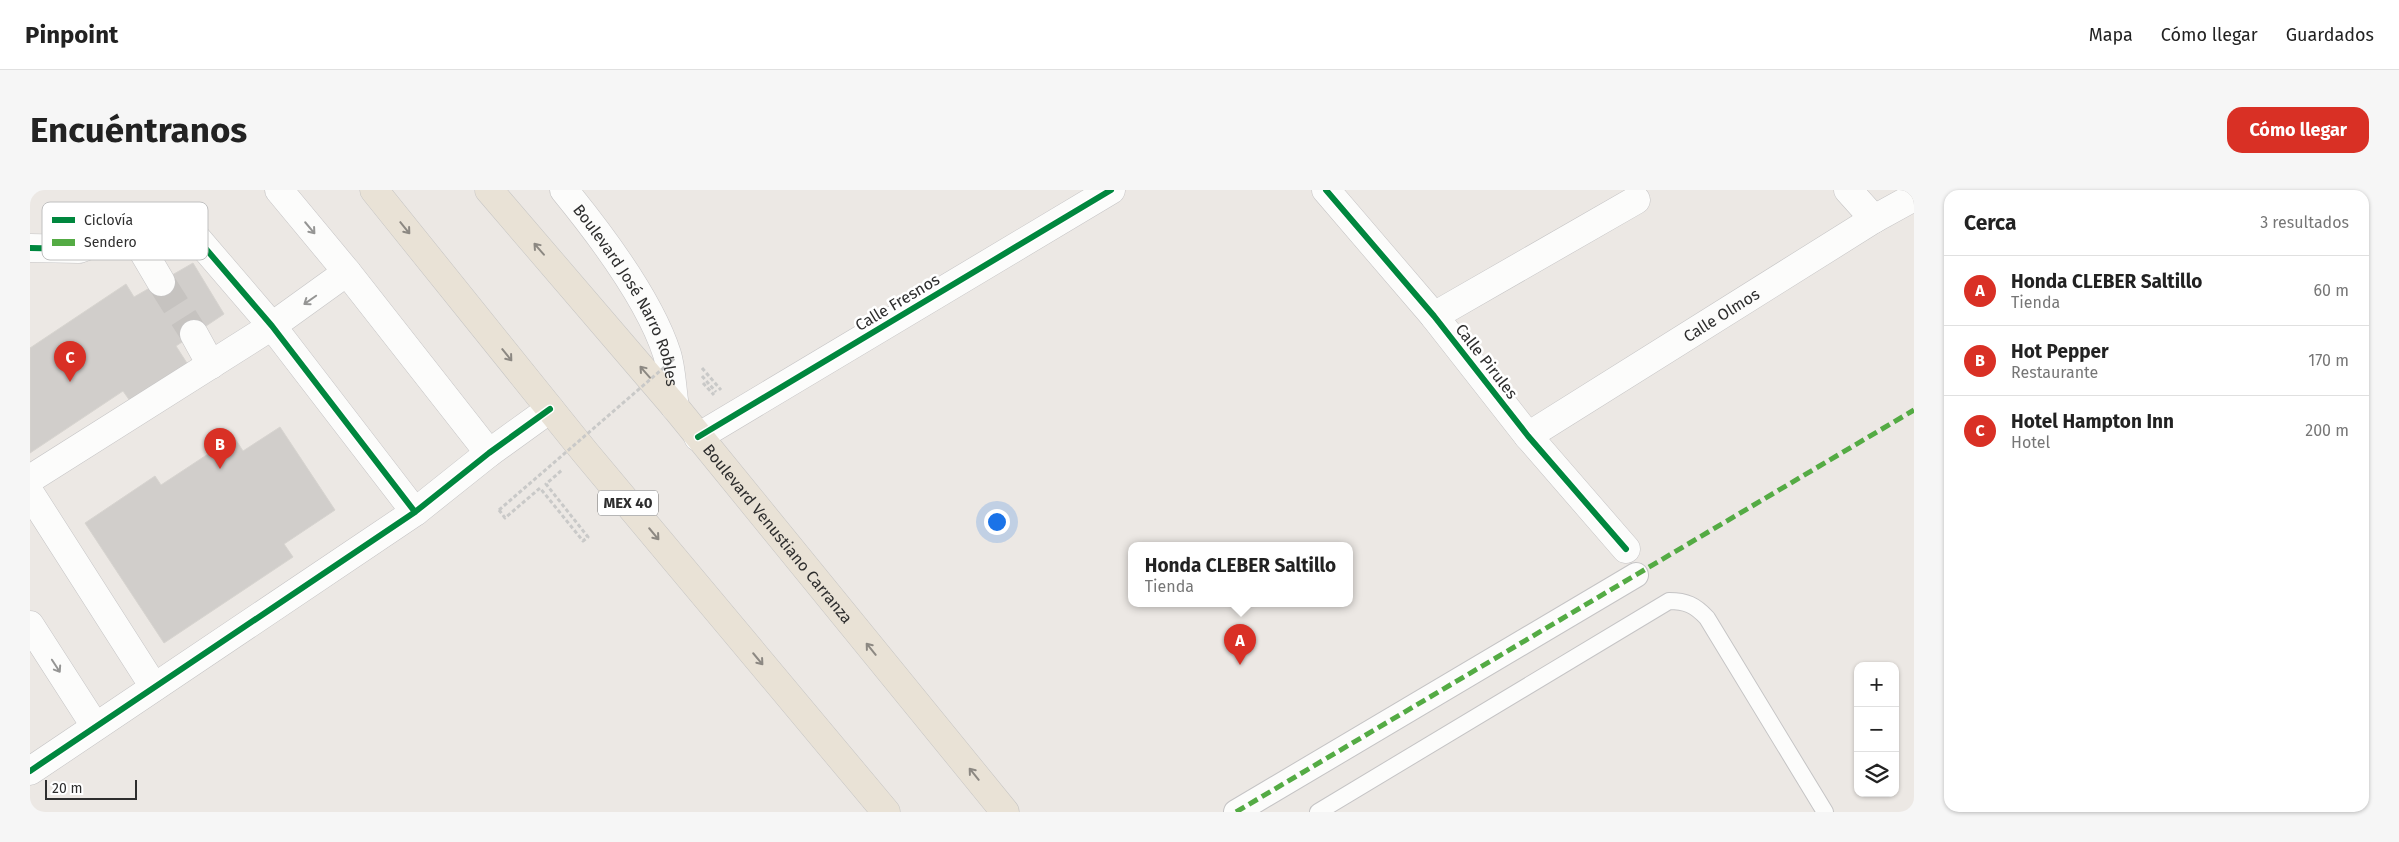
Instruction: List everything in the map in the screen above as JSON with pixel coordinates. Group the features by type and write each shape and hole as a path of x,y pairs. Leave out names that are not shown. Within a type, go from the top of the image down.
{"highway":[{"name":"MEX 40","path":"374,190 584,451 886,812"},
{"name":"Boulevard Venustiano Carranza","path":"489,190 675,407 1005,812"}],"street":[{"path":"279,190 347,272 489,453"},
{"name":"Boulevard José Narro Robles","path":"564,190 613,256 653,318 668,356 675,407"},
{"name":"Calle Fresnos","path":"698,437 1111,190"},
{"name":"Calle Pirules","path":"1326,190 1434,316 1528,436 1626,549"},
{"path":"1848,190 1874,220"},
{"name":"Calle Olmos","path":"1528,436 1874,220 1914,197"},
{"path":"1434,316 1636,200"},
{"path":"208,251 272,326 415,512"},
{"path":"148,260 161,282"},
{"path":"30,480 272,326 347,272"},
{"path":"194,334 211,365"},
{"path":"30,771 94,726 415,512 489,453 550,409"},
{"path":"30,493 154,687"},
{"path":"1236,812 1636,575"},
{"path":"30,625 94,726"}],"lane":[{"path":"1318,812 1669,601 1682,601 1697,607 1707,618 1826,812"}],"path":[{"path":"584,451 546,484 588,537 584,541 540,488 505,518 499,510 676,358"}],"building":[{"path":"193,263 224,314 176,346 192,371 135,408 123,391 30,453 30,348 126,284 134,297"},
{"path":"280,427 335,510 284,544 293,557 164,643 85,523 155,476 161,485 234,437 243,451"}],"tunnel":[{"path":"161,282 194,334"}],"marked path":[{"path":"1236,812 1914,410"}],"cycle path":[{"path":"698,437 1111,190"},
{"path":"1326,190 1434,316 1528,436 1626,549"},
{"path":"30,248 42,248"},
{"path":"208,251 272,326 415,512"},
{"path":"30,771 415,512 489,453 550,409"}],"place":[{"name":"Hotel Hampton Inn","path":"70,382"},
{"name":"Hot Pepper","path":"220,469"},
{"name":"Honda CLEBER Saltillo","path":"1240,665"}]}
